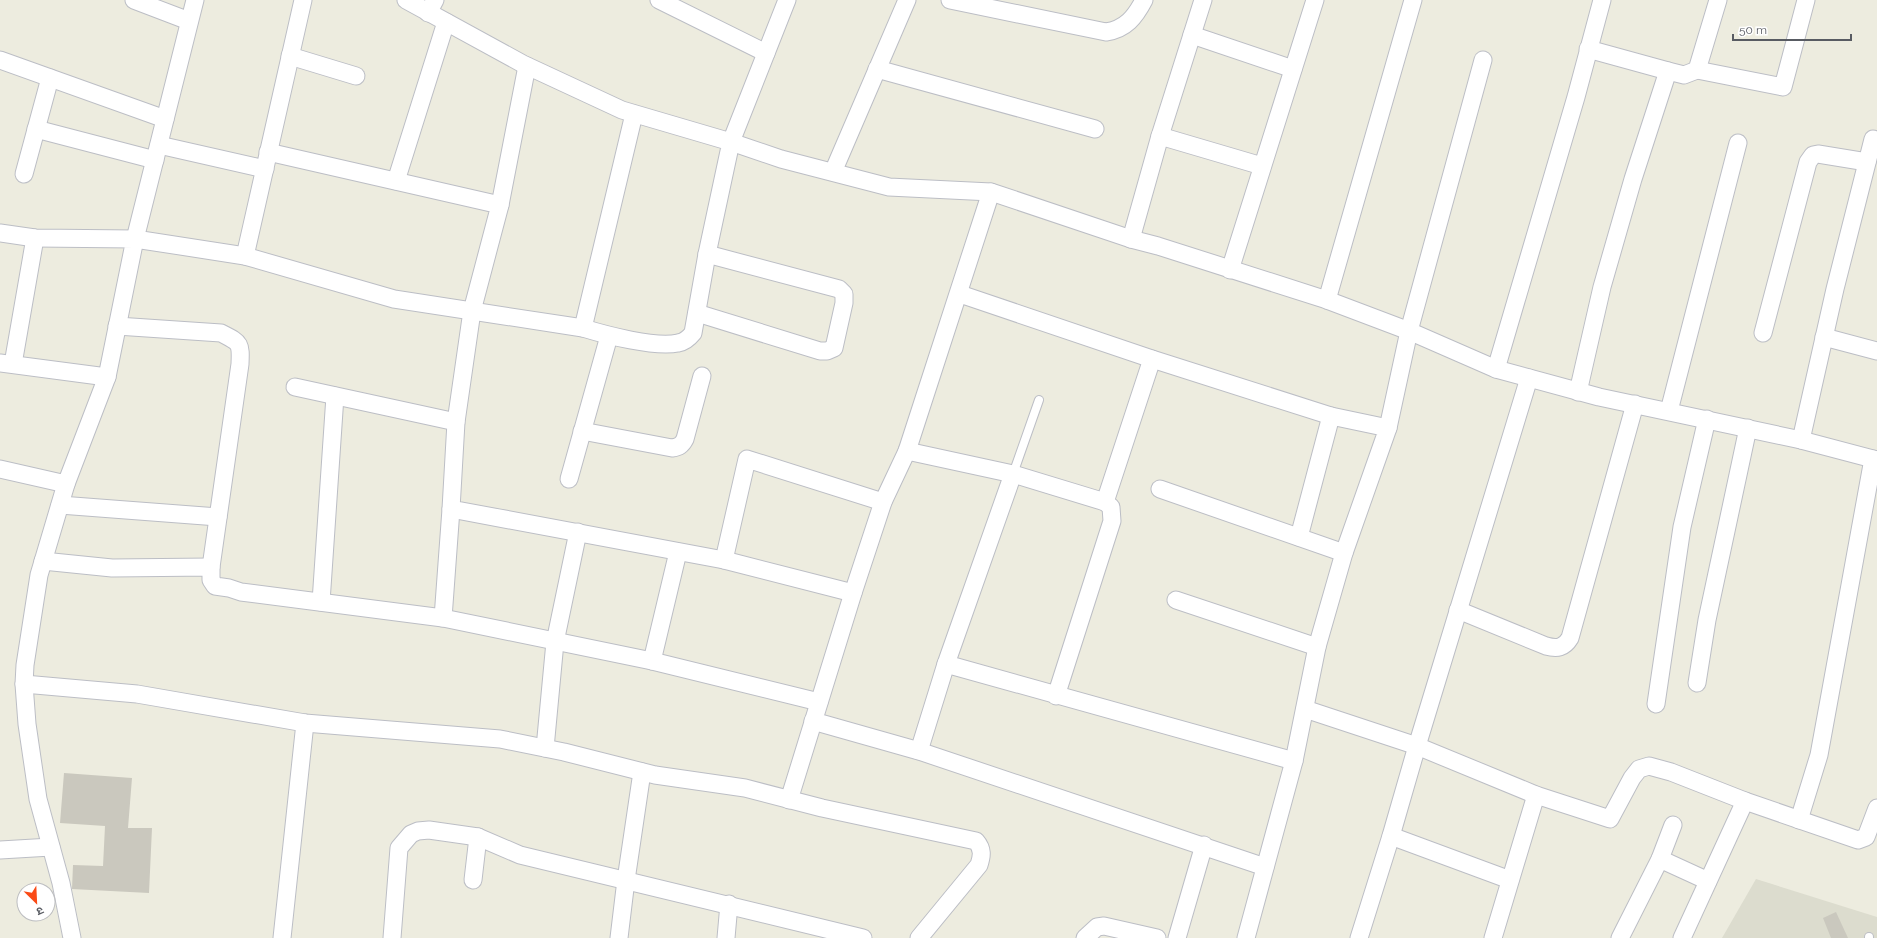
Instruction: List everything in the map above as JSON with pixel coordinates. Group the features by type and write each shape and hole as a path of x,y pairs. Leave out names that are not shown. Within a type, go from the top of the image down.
{"street":[{"path":"134,0 189,21"},
{"path":"72,938 61,883 38,799 27,724 24,684 25,665 39,575 66,484 107,376 136,239 195,0"},
{"path":"245,256 303,0"},
{"path":"406,0 432,6 446,22 527,66 622,110 634,114 731,142 781,159 889,187 991,192 1131,239 1158,246 1327,300 1409,331 1496,369 1578,392 1802,440 1875,460 1819,755 1799,820"},
{"path":"659,0 766,53"},
{"path":"0,233 35,238 136,239 245,256 394,299 583,328 609,336 664,344 679,343 689,339 693,333 707,254 731,142 787,0"},
{"path":"833,172 907,0"},
{"path":"950,0 1106,32 1126,25 1133,18 1144,0"},
{"path":"1131,239 1160,136 1204,0"},
{"path":"1230,270 1315,0"},
{"path":"1327,300 1413,0"},
{"path":"1496,369 1602,0"},
{"path":"1697,70 1718,0"},
{"path":"1588,49 1684,75 1697,70 1783,87 1806,0"},
{"path":"396,181 446,22"},
{"path":"1192,35 1293,69"},
{"path":"290,56 356,76"},
{"path":"0,60 165,119"},
{"path":"1246,938 1294,761 1317,647 1344,553 1388,428 1409,331 1483,60"},
{"path":"443,618 456,422 472,311 500,205 527,66"},
{"path":"877,69 1095,128"},
{"path":"1578,392 1602,287 1633,179 1668,71"},
{"path":"24,174 50,78"},
{"path":"583,328 634,114"},
{"path":"36,129 157,152 265,168"},
{"path":"1802,440 1824,337 1867,162 1876,135"},
{"path":"1160,136 1262,166"},
{"path":"1669,411 1738,143"},
{"path":"268,152 500,205"},
{"path":"1763,333 1808,162 1813,155 1818,154 1867,162"},
{"path":"789,800 853,593 883,502 907,451 960,294 991,192"},
{"path":"35,238 6,363 107,376"},
{"path":"697,313 820,351 827,351 834,348 844,303 844,294 839,289 707,254"},
{"path":"960,294 1152,359 1331,416 1388,428"},
{"path":"118,326 220,333 235,340 241,348 211,567 211,580 216,586 241,592 443,618 652,661 819,702"},
{"path":"569,478 609,336"},
{"path":"1824,337 1877,351"},
{"path":"1105,502 1152,359"},
{"path":"582,431 672,448 678,447 683,444 685,439 702,376"},
{"path":"1359,938 1392,836 1417,746 1529,378"},
{"path":"295,387 456,422"},
{"path":"321,602 336,396"},
{"path":"1458,610 1546,646 1554,648 1566,644 1570,638 1635,404"},
{"path":"1299,537 1331,416"},
{"path":"1656,704 1682,527 1707,419"},
{"path":"1697,683 1707,620 1748,428"},
{"path":"907,451 1013,474 1105,502 1111,507 1112,520 1056,696"},
{"path":"724,560 747,459 883,502"},
{"path":"0,469 66,484"},
{"path":"919,751 946,664 1013,474"},
{"path":"1160,489 1344,553"},
{"path":"60,505 218,517"},
{"path":"450,509 724,560 853,593"},
{"path":"545,748 555,642 578,532"},
{"path":"652,661 678,552"},
{"path":"43,561 112,568 211,567"},
{"path":"1176,600 1317,647"},
{"path":"946,664 1056,696 1294,761"},
{"path":"24,684 137,694 305,723 500,739 545,748 642,772 745,788 789,800 976,841 982,855 979,865 919,938"},
{"path":"1305,709 1417,746 1536,795 1610,819 1632,778 1639,769 1648,766 1671,772 1744,801 1858,840 1866,837 1876,811"},
{"path":"813,721 919,751 1204,845 1265,867"},
{"path":"282,938 305,723"},
{"path":"619,938 642,772"},
{"path":"1492,938 1536,795"},
{"path":"1682,938 1744,801"},
{"path":"1620,938 1660,859 1673,825"},
{"path":"400,938 392,938 399,848 404,840 411,834 418,831 429,830 478,837 520,855 729,904 862,938"},
{"path":"1392,836 1510,880"},
{"path":"473,880 478,837"},
{"path":"1177,938 1204,845"},
{"path":"0,850 51,847"},
{"path":"1660,859 1708,881"},
{"path":"726,938 729,904"},
{"path":"1085,938 1097,927 1104,926 1157,938"}],"lane":[{"path":"1013,474 1039,400"}],"shaded area":[{"path":"1756,879 1877,917 1877,938 1722,938"}],"building":[{"path":"64,773 132,778 128,828 152,828 149,893 72,889 73,865 103,866 105,826 60,823"},
{"path":"1836,912 1848,938 1831,938 1823,918"}]}
